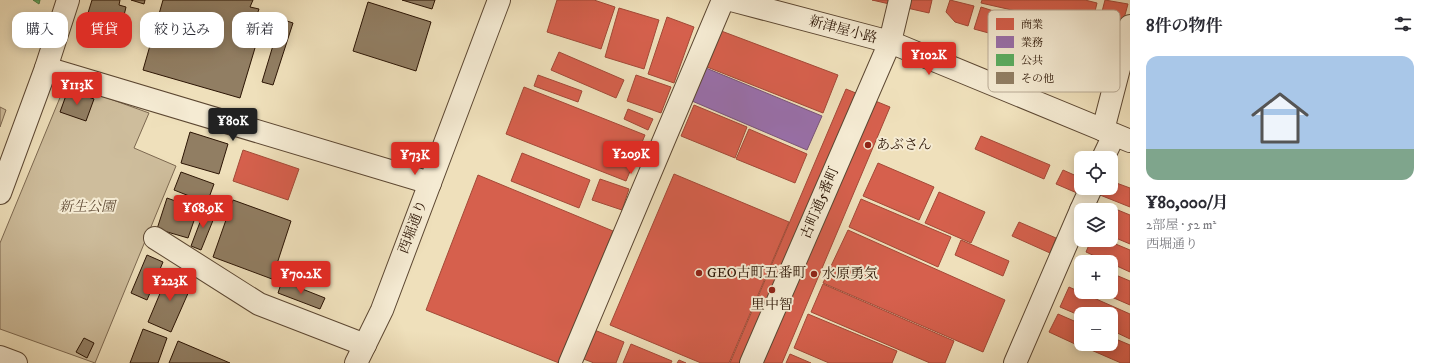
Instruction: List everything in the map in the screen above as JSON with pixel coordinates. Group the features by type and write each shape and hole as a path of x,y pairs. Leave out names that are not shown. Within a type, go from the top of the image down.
{"street":[{"path":"0,193 46,68 68,0"},
{"name":"西堀通り","path":"360,354 382,310 499,0"},
{"path":"570,363 723,0"},
{"name":"新津屋小路","path":"731,0 890,42 988,82"},
{"name":"古町通5番町","path":"751,363 890,42 900,0"},
{"path":"1107,151 1116,135 1130,26"},
{"path":"46,68 430,183"},
{"name":"新津屋小路","path":"1012,92 1116,135"},
{"path":"1014,363 1074,226"},
{"path":"155,238 259,304 360,354"},
{"path":"0,357 16,363"}],"green space":[{"name":"新生公園","path":"66,83 149,113 134,148 176,166 95,363 0,329 0,243"},
{"path":"0,107 6,110 0,127"}],"building: 商業":[{"path":"557,0 594,0 615,7 601,49 547,32"},
{"path":"872,0 932,0 929,13"},
{"path":"950,0 974,6 968,26 955,22 946,12"},
{"path":"982,0 1085,0 1097,3 1095,10 1012,10 981,3"},
{"path":"1105,0 1128,4 1120,33 1120,10 1102,10"},
{"path":"981,7 990,10 988,10 988,33 974,29"},
{"path":"619,8 659,20 644,69 605,57"},
{"path":"667,17 694,27 674,83 648,74"},
{"path":"716,29 838,75 823,113 702,65"},
{"path":"559,52 624,80 616,98 551,70"},
{"path":"538,75 582,91 578,102 534,86"},
{"path":"636,75 671,87 661,113 627,101"},
{"path":"524,87 645,135 626,181 506,134"},
{"path":"846,89 890,107 782,363 730,363"},
{"path":"694,105 747,127 735,158 681,136"},
{"path":"628,109 653,119 648,130 624,119"},
{"path":"749,129 807,154 795,183 736,159"},
{"path":"981,136 1050,165 1044,179 975,149"},
{"path":"243,150 299,169 288,200 233,181"},
{"path":"522,153 590,180 579,208 511,181"},
{"path":"878,163 934,187 919,220 863,196"},
{"path":"1063,170 1074,175 1074,192 1056,184"},
{"name":"GEO古町五番町","path":"674,174 789,222 729,363 701,363 610,325"},
{"path":"478,175 613,231 559,363 426,310"},
{"path":"600,179 629,189 622,210 592,200"},
{"path":"1118,184 1130,188 1130,207 1100,195 1118,195"},
{"path":"939,192 985,212 971,243 925,223"},
{"path":"861,199 951,237 938,267 849,227"},
{"path":"1118,210 1130,215 1130,244 1118,239"},
{"path":"1019,222 1056,238 1050,253 1012,236"},
{"path":"848,230 1005,300 983,352 823,283"},
{"path":"961,240 1009,261 1003,276 955,255"},
{"path":"1118,245 1130,250 1130,272 1118,267 1118,255 1093,255 1086,252 1088,247 1118,247"},
{"path":"1118,276 1130,281 1130,305 1116,299 1118,299"},
{"path":"823,284 954,341 945,363 930,363 811,312"},
{"path":"1069,287 1074,289 1074,299 1096,299 1114,307 1074,307 1074,313 1060,307"},
{"path":"1118,309 1130,314 1130,339 1118,333"},
{"path":"808,314 897,351 892,363 829,363 794,348"},
{"path":"1058,314 1074,321 1074,344 1049,332"},
{"path":"592,329 624,342 616,363 594,363 581,358"},
{"path":"1118,340 1130,345 1130,363 1121,363 1093,351 1118,351"},
{"path":"631,344 672,361 671,363 623,363"},
{"path":"790,354 811,363 786,363"},
{"path":"679,360 686,363 677,363"}],"building: 業務":[{"path":"706,68 822,116 807,150 692,101"}],"building: 公共":[{"path":"33,0 40,0 39,4"}],"building: その他":[{"path":"92,0 120,0 119,5 126,7 125,12 88,12"},
{"path":"131,0 145,0 144,4"},
{"path":"163,0 253,0 250,7 259,9 258,12 232,12 232,48 255,48 240,98 143,70 149,48 224,48 224,12 160,12"},
{"path":"402,0 435,0 432,9"},
{"path":"368,2 431,22 416,71 353,51"},
{"path":"288,21 293,23 288,38"},
{"path":"272,48 285,48 273,85 262,82"},
{"path":"68,90 94,99 86,121 60,112"},
{"path":"190,132 228,144 219,174 181,163"},
{"path":"181,172 214,184 207,203 174,190"},
{"path":"167,198 198,209 188,238 157,229"},
{"path":"233,200 291,221 272,279 213,257"},
{"path":"205,209 216,213 201,250 191,246"},
{"path":"147,255 163,262 147,300 131,293"},
{"path":"169,272 193,282 171,332 148,322"},
{"path":"282,281 325,298 320,309 278,293"},
{"path":"143,329 167,338 158,363 130,363"},
{"path":"84,338 94,343 87,358 76,352"},
{"path":"178,341 230,363 169,363"}],"place":[{"name":"あぶさん","path":"868,145"},
{"name":"GEO古町五番町","path":"699,273"},
{"name":"水原勇気","path":"814,274"},
{"name":"里中智","path":"772,290"}]}
